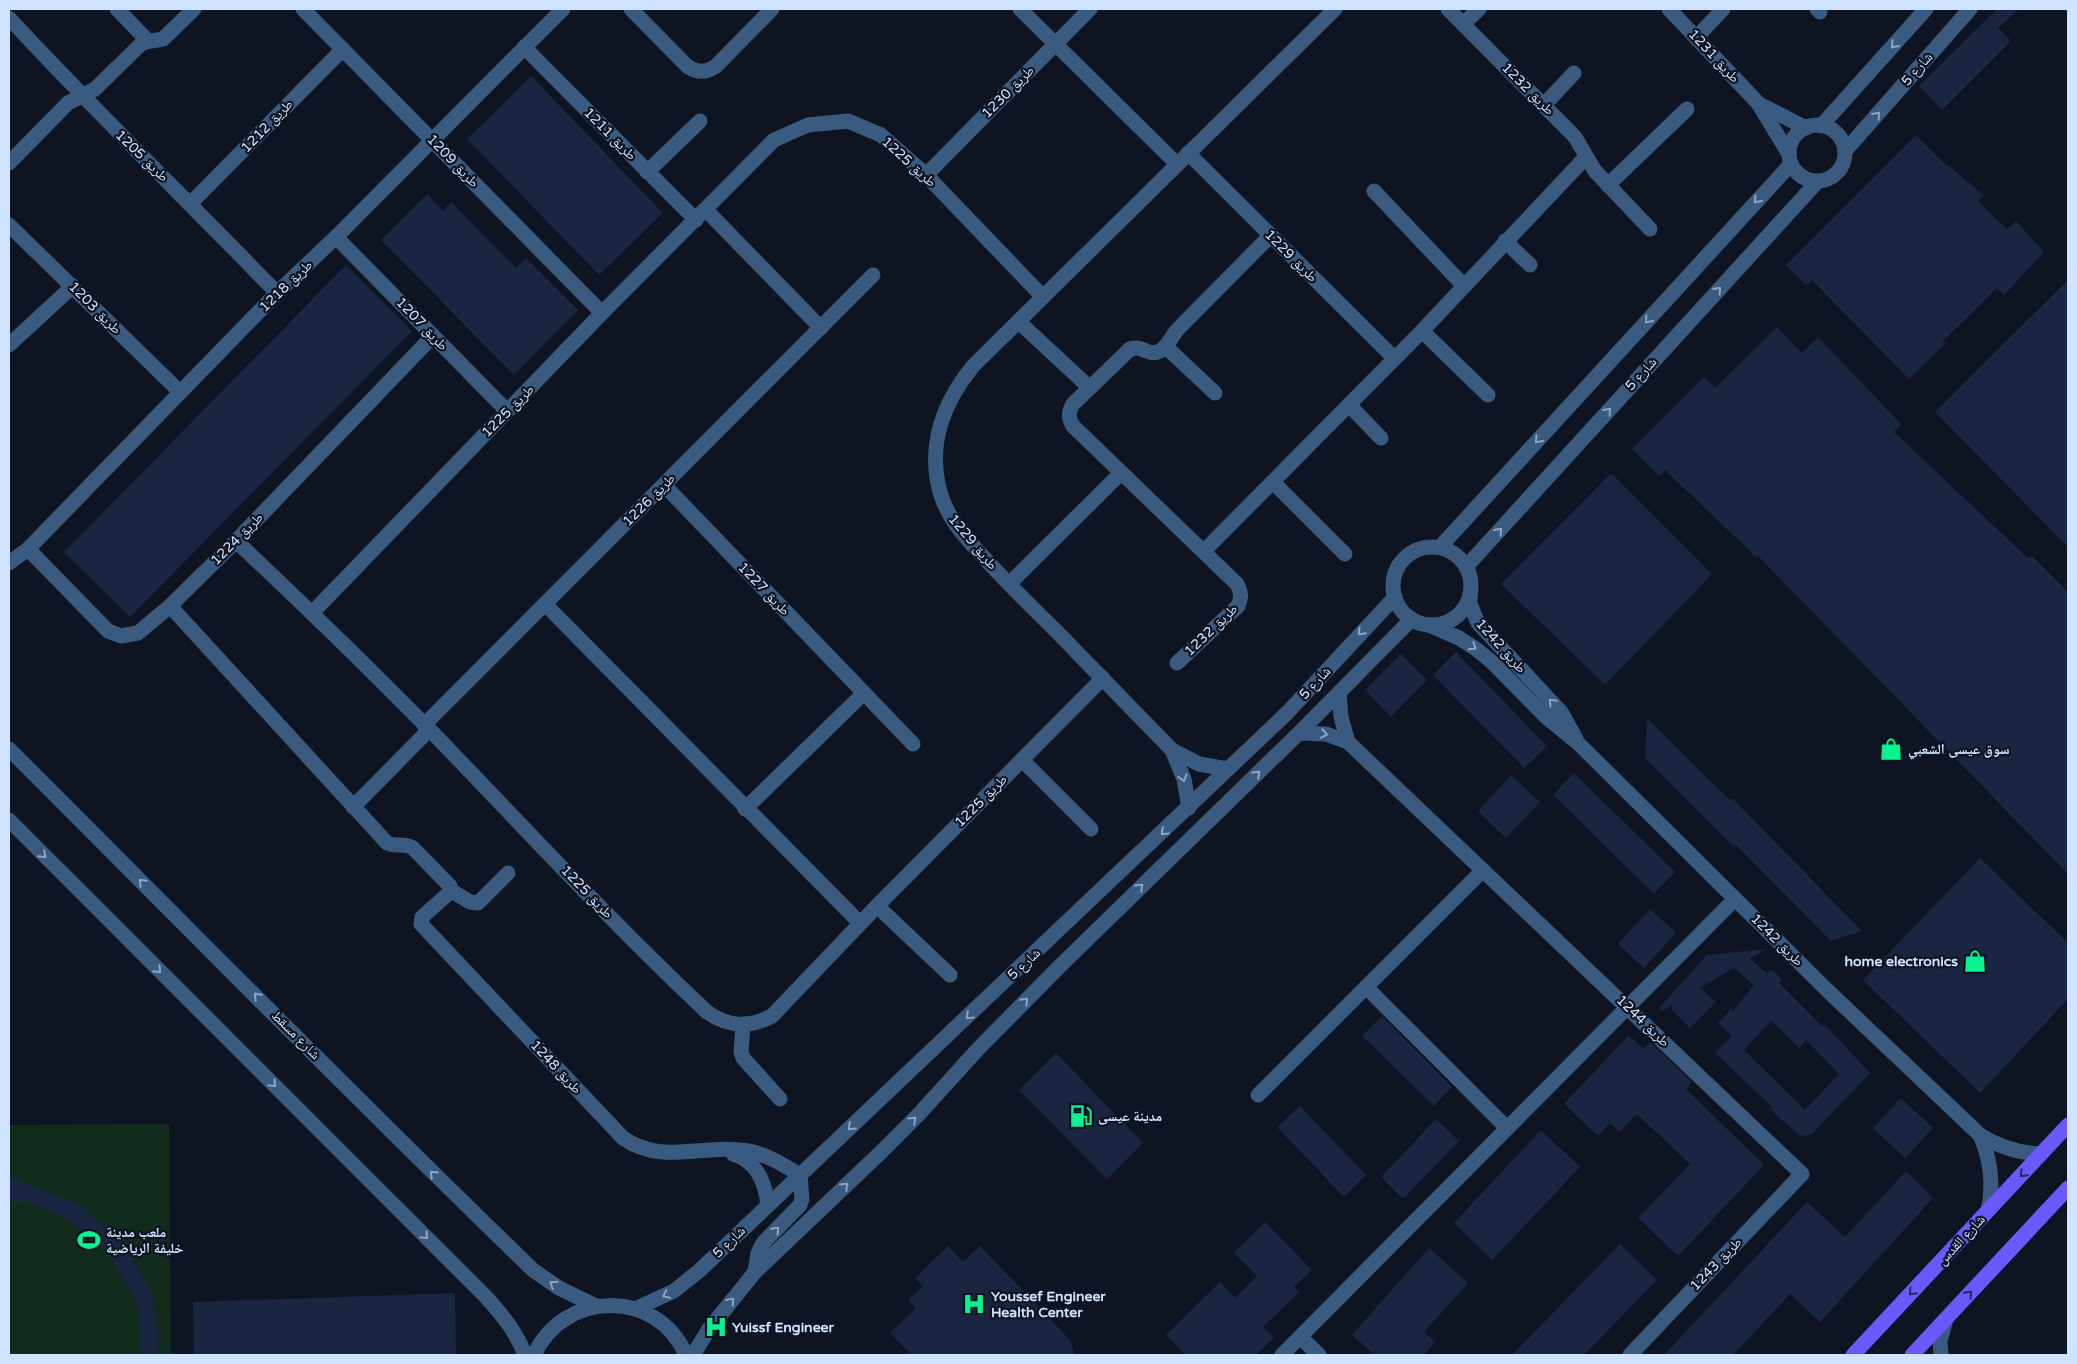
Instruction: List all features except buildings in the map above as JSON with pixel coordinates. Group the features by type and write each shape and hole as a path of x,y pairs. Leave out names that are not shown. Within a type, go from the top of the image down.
{"main road":[{"name":"شارع القدس","path":"1853,1355 2068,1125"},
{"path":"1912,1355 2068,1188"}],"street":[{"path":"117,9 148,41"},
{"path":"9,163 68,103 96,89 140,45 148,41 163,39 194,9"},
{"name":"طريق 1209","path":"303,9 602,313"},
{"name":"طريق 1218","path":"9,563 28,549 277,294 563,9"},
{"path":"631,9 687,66 698,71 705,71 716,66 772,9"},
{"path":"1020,9 1182,158"},
{"name":"طريق 1230","path":"926,175 1090,9"},
{"name":"طريق 1229","path":"1228,769 1199,764 1172,750 1009,584 960,531 948,514 940,492 935,450 946,406 959,384 974,366 1182,158 1335,9"},
{"name":"طريق 1232","path":"1448,9 1575,137 1585,158 1595,171 1650,229"},
{"path":"1463,24 1479,9"},
{"name":"طريق 1231","path":"1669,9 1758,103 1790,159"},
{"path":"1696,38 1723,9"},
{"path":"1814,127 1832,130 1838,135 1845,151 1843,164 1835,175 1816,182 1801,177 1790,159 1789,148 1794,136 1814,127 1926,9"},
{"name":"شارع 5","path":"1845,151 1970,9"},
{"name":"طريق 1205","path":"9,18 81,96 191,204 277,294"},
{"name":"طريق 1211","path":"524,48 647,172 701,215"},
{"name":"طريق 1212","path":"191,204 343,49"},
{"path":"1544,105 1574,73"},
{"name":"طريق 1231","path":"1758,103 1814,127"},
{"path":"1608,184 1687,109"},
{"path":"647,172 700,121"},
{"name":"طريق 1225","path":"312,613 602,313 774,140 808,125 848,121 881,135 926,175 1043,297"},
{"name":"طريق 1229","path":"1182,158 1270,236 1394,358"},
{"path":"1204,551 1422,330 1585,158"},
{"path":"1440,548 1790,159"},
{"name":"شارع 5","path":"1466,567 1816,182"},
{"path":"1374,190 1464,286"},
{"path":"701,215 821,328"},
{"name":"طريق 1203","path":"9,224 180,392"},
{"path":"1215,393 1166,347 1177,330 1270,236"},
{"name":"طريق 1207","path":"336,237 507,411"},
{"path":"1505,241 1530,265"},
{"name":"طريق 1226","path":"353,806 545,604 874,275"},
{"path":"9,345 73,286"},
{"path":"1019,322 1090,388"},
{"path":"1422,330 1488,395"},
{"name":"طريق 1224","path":"28,549 108,631 127,636 138,633 170,606 236,541 433,336"},
{"name":"طريق 1232","path":"1166,347 1153,353 1139,348 1130,349 1070,408 1069,418 1070,422 1121,473 1237,584 1241,595 1238,606 1177,663"},
{"path":"1349,405 1381,438"},
{"path":"1009,584 1121,473"},
{"path":"1273,482 1345,554"},
{"name":"طريق 1227","path":"664,485 913,744"},
{"name":"طريق 1225","path":"236,541 427,727 653,962 712,1015 726,1023 743,1025 761,1022 772,1016 860,923 1103,678"},
{"path":"1428,547 1450,551 1460,558 1466,567 1471,584 1470,593 1465,606 1456,616 1443,623 1430,625 1412,619 1399,606 1393,586 1395,574 1408,556 1418,550 1428,547"},
{"name":"طريق 1242","path":"1470,593 1470,604 1478,623 1562,712 1578,743"},
{"name":"شارع 5","path":"635,1309 674,1291 699,1271 1189,808 1287,713 1395,597"},
{"path":"545,604 745,809 860,923"},
{"path":"170,606 387,843 392,845 406,844 413,848 450,886 450,890 470,902 478,903 508,873"},
{"name":"شارع 5","path":"693,1355 709,1329 755,1272 879,1154 920,1113 978,1049 1061,965 1299,733 1412,619"},
{"name":"طريق 1242","path":"1430,625 1459,638 1492,662 1547,718 1578,743 1828,991 1980,1135 2003,1147 2041,1154"},
{"path":"1339,693 1341,717 1348,742"},
{"path":"745,809 864,694"},
{"name":"طريق 1244","path":"1299,733 1326,734 1348,742 1802,1174"},
{"name":"شارع مسقط","path":"9,749 317,1055 394,1135 533,1270 559,1288 596,1306"},
{"name":"طريق 1229","path":"1172,750 1184,779 1189,808"},
{"path":"1022,760 1092,829"},
{"path":"9,820 487,1298 511,1328 526,1355"},
{"path":"1258,1095 1483,870"},
{"name":"طريق 1248","path":"450,890 422,917 421,924 623,1138 640,1148 658,1153 719,1150 748,1151 775,1161 800,1175"},
{"path":"1282,1355 1736,899"},
{"path":"877,906 950,975"},
{"path":"1366,986 1507,1128"},
{"path":"743,1025 741,1052 743,1058 780,1099"},
{"name":"طريق 1242","path":"1980,1135 1986,1149 1992,1180 1988,1211"},
{"name":"طريق 1248","path":"719,1150 751,1162 763,1183 768,1205"},
{"name":"طريق 1243","path":"1630,1355 1802,1174"},
{"path":"755,1272 758,1253 764,1243 800,1205 802,1199 800,1175"},
{"path":"534,1355 539,1344 555,1326 574,1313 596,1306 622,1306 649,1315 674,1335 686,1355"},
{"path":"1941,1355 1940,1341 1946,1319"},
{"path":"1300,1337 1319,1355"}],"green space":[{"name":"ملعب مدينة خليفة الرياضية","path":"169,1124 171,1355 9,1355 9,1125"}],"place":[{"name":"سوق عيسى الشعبي","path":"1891,749"},
{"name":"home electronics","path":"1975,961"},
{"name":"مدينة عيسى","path":"1081,1116"},
{"name":"ملعب مدينة خليفة الرياضية","path":"89,1240"},
{"name":"Youssef Engineer Health Center","path":"974,1304"},
{"name":"Yuissf Engineer","path":"716,1327"}]}
